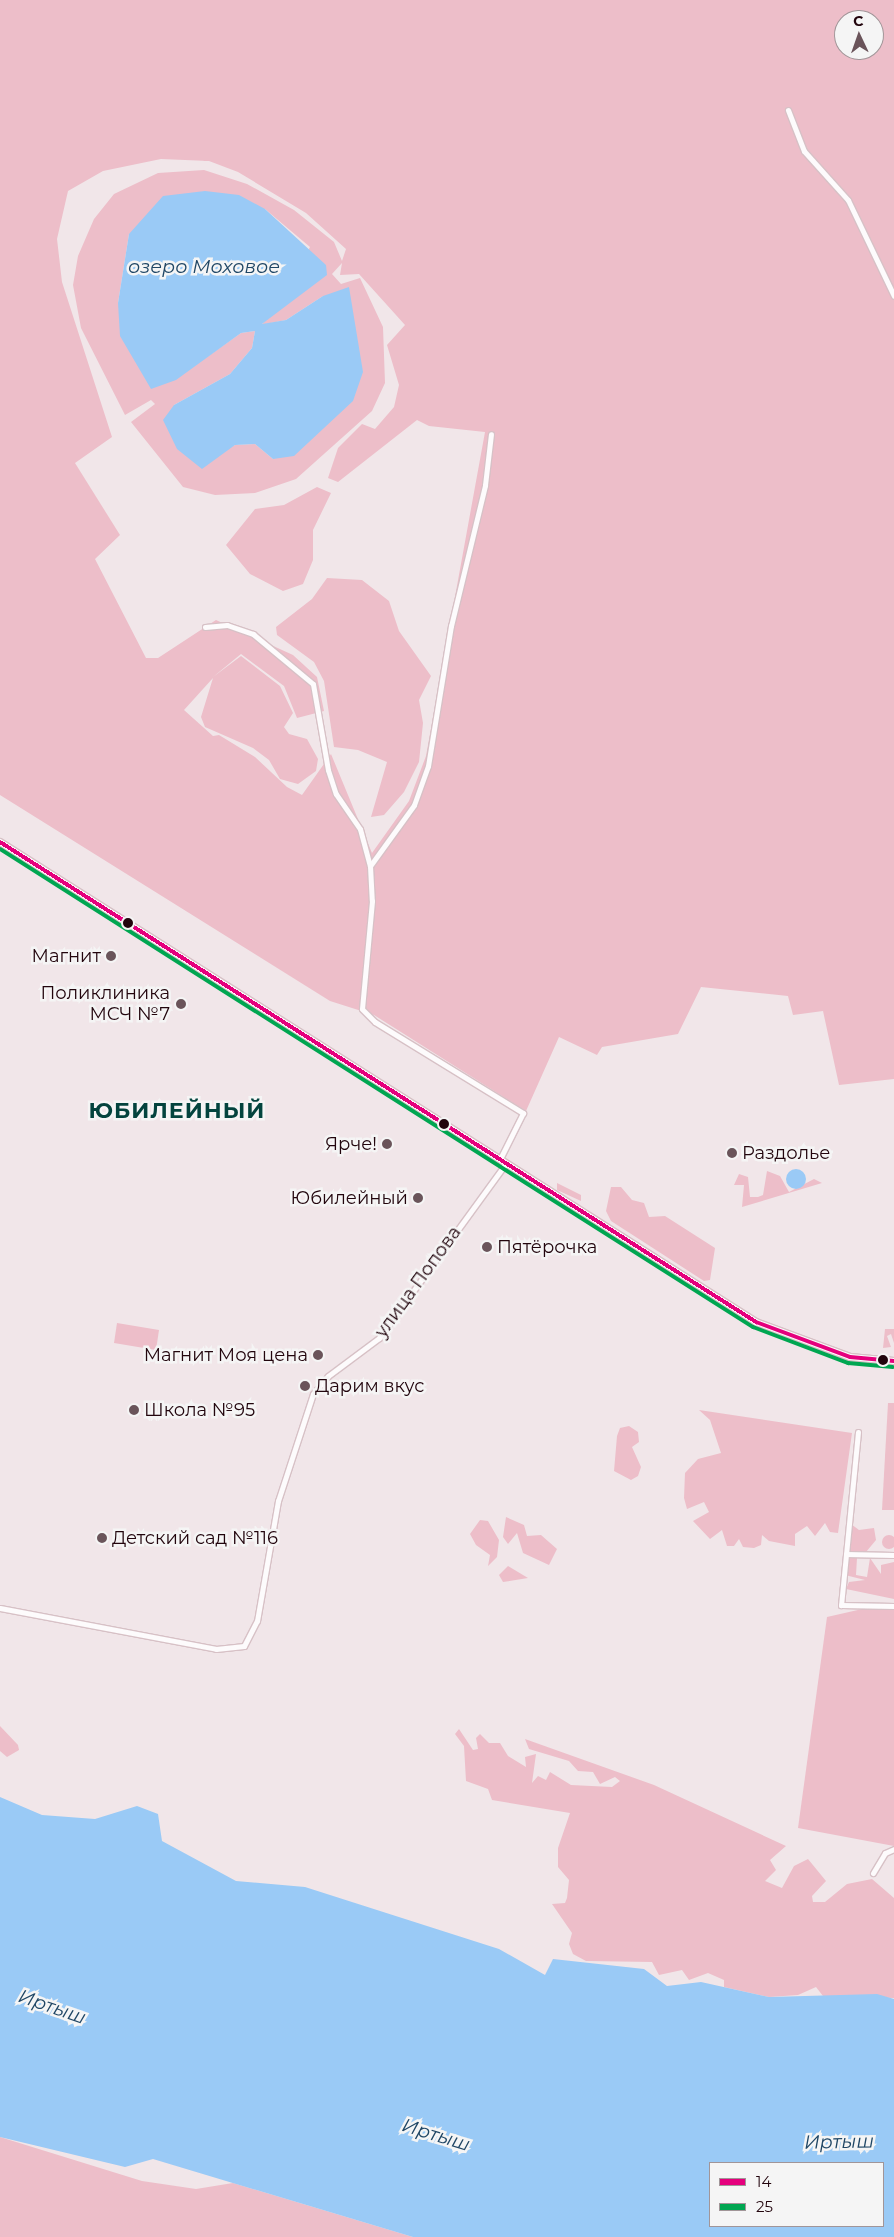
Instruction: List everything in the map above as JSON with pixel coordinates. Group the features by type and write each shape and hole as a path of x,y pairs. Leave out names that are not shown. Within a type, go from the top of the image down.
{"street":[{"path":"788,110 804,151 848,200 894,296"},
{"path":"370,866 414,804 428,766 452,626 485,485 491,434"},
{"path":"205,627 227,625 253,634 314,684 328,770 336,794 360,829 370,866 372,901 362,1009 375,1022 523,1113 500,1159"},
{"path":"0,842 769,1328 850,1357 894,1361"},
{"name":"улица Попова","path":"0,1608 216,1649 244,1646 257,1621 278,1500 313,1394 328,1376 379,1338 506,1163"},
{"path":"858,1432 840,1605 894,1606"},
{"path":"846,1554 894,1555"},
{"path":"873,1873 885,1852 894,1850"}],"shaded area":[{"path":"0,0 894,0 894,1079 839,1085 823,1011 793,1015 788,996 701,987 678,1034 602,1047 597,1055 559,1037 526,1111 374,1015 330,1001 0,795","holes":["161,159 209,161 238,172 306,213 346,249 342,261 334,242 294,210 247,184 204,170 158,173 114,194 94,219 78,256 73,285 81,328 125,415 151,400 155,404 131,422 183,487 215,495 255,493 296,479 372,411 385,383 383,327 360,278 341,284 332,274 342,263 340,275 359,274 405,325 387,345 399,385 394,407 375,429 362,424 338,448 328,478 338,482 417,420 429,426 485,432 426,756 409,801 372,853 331,754 302,795 287,787 255,757 219,735 213,736 184,710 213,678 201,717 205,727 253,748 269,760 280,779 298,784 316,771 318,759 307,739 289,734 284,727 293,713 280,686 241,656 213,677 241,654 284,686 297,718 324,711 317,677 293,655 216,620 158,658 146,658 95,559 120,535 75,463 112,437 62,282 57,239 68,191 103,171","265,209 310,247 275,312 261,325 286,320 323,296 273,459 255,444 235,445 217,454 174,405 230,374 252,348 255,331 241,333 190,369 118,303 129,234"]},
{"path":"317,487 331,493 313,530 313,560 303,584 283,591 250,574 226,545 255,509 284,505"},
{"path":"327,578 362,580 389,601 399,631 431,676 419,700 423,723 419,762 404,792 384,815 371,817 387,762 358,750 334,747 324,681 314,662 277,635 276,627 312,599"},
{"path":"767,1171 780,1176 789,1192 814,1179 822,1183 742,1207 744,1185 734,1185 739,1174 748,1177 750,1197 758,1197 763,1195"},
{"path":"557,1183 581,1195 581,1201 557,1190"},
{"path":"611,1187 621,1187 632,1200 644,1203 649,1217 665,1216 715,1248 710,1280 704,1281 611,1221 606,1211"},
{"path":"117,1323 159,1330 156,1350 114,1343"},
{"path":"885,1329 894,1329 894,1343 891,1334 887,1336 891,1347 883,1348"},
{"path":"888,1403 894,1403 894,1510 882,1510"},
{"path":"699,1410 852,1433 838,1533 830,1532 825,1523 815,1536 807,1526 795,1534 795,1546 769,1541 762,1535 761,1545 754,1548 743,1547 739,1539 734,1546 727,1546 722,1530 710,1539 693,1521 709,1512 704,1502 687,1509 684,1498 685,1473 698,1459 721,1453 710,1420"},
{"path":"629,1426 638,1432 639,1442 632,1447 641,1467 638,1476 631,1480 614,1471 617,1436 620,1428"},
{"path":"506,1517 524,1525 527,1536 541,1535 557,1549 549,1565 523,1553 517,1533 508,1544 503,1537"},
{"path":"480,1520 488,1521 499,1540 497,1557 488,1566 490,1555 476,1545 470,1534"},
{"path":"851,1524 859,1530 874,1528 876,1540 866,1552 848,1552"},
{"path":"889,1535 894,1537 894,1547 889,1549 884,1547 882,1542 884,1537"},
{"path":"847,1556 857,1558 856,1575 867,1577 870,1558 881,1574 881,1565 894,1562 894,1599 846,1589 849,1582 865,1580 845,1575"},
{"path":"508,1566 528,1578 503,1582 499,1575"},
{"path":"871,1607 894,1609 894,1846 798,1828 827,1617"},
{"path":"0,1726 18,1745 19,1750 7,1757 0,1751"},
{"path":"459,1729 473,1750 478,1749 476,1738 480,1734 489,1743 500,1743 508,1756 526,1767 525,1757 536,1754 532,1783 538,1776 546,1780 550,1772 571,1785 612,1787 620,1781 615,1777 600,1784 593,1772 578,1771 569,1761 529,1749 525,1739 654,1785 786,1846 770,1860 776,1870 765,1881 782,1888 794,1866 808,1859 826,1881 812,1896 813,1902 825,1902 847,1884 872,1879 894,1898 894,1998 823,1996 816,1987 798,1995 769,1997 724,1987 724,1980 708,1973 689,1980 682,1970 659,1975 652,1962 586,1961 573,1954 569,1944 572,1933 552,1904 565,1903 567,1898 569,1880 558,1867 558,1848 570,1813 492,1800 488,1789 466,1781 464,1746 455,1734"},
{"path":"0,2137 142,2181 196,2189 233,2183 413,2237 0,2237"}],"water":[{"name":"озеро Моховое","path":"205,191 239,195 265,209 326,265 327,275 262,324 286,320 323,296 349,287 363,372 353,401 294,456 273,459 255,444 235,445 202,469 177,449 163,420 174,405 230,374 252,348 255,331 241,333 176,380 151,389 120,336 118,303 129,234 163,196"},
{"path":"796,1169 803,1172 806,1179 803,1186 796,1189 789,1186 786,1179 789,1172"},
{"name":"Иртыш","path":"0,1797 42,1815 95,1819 137,1806 158,1814 162,1841 236,1881 305,1887 499,1949 545,1975 553,1959 644,1969 667,1986 701,1982 769,1997 877,1994 894,1999 894,2237 413,2237 153,2159 125,2167 0,2137"}],"transit line":[{"name":"14","path":"0,842 756,1322 850,1357 894,1361"},
{"name":"25","path":"0,849 753,1327 848,1363 893,1367"}],"place":[{"name":"Магнит","path":"111,956"},
{"name":"Поликлиника МСЧ №7","path":"181,1004"},
{"name":"Ярче!","path":"387,1144"},
{"name":"Раздолье","path":"732,1153"},
{"name":"Юбилейный","path":"418,1198"},
{"name":"Пятёрочка","path":"487,1247"},
{"name":"Магнит Моя цена","path":"318,1355"},
{"name":"Дарим вкус","path":"305,1386"},
{"name":"Школа №95","path":"134,1410"},
{"name":"Детский сад №116","path":"102,1538"}],"district":[{"name":"ЮБИЛЕЙНЫЙ","path":"177,1111"}]}
